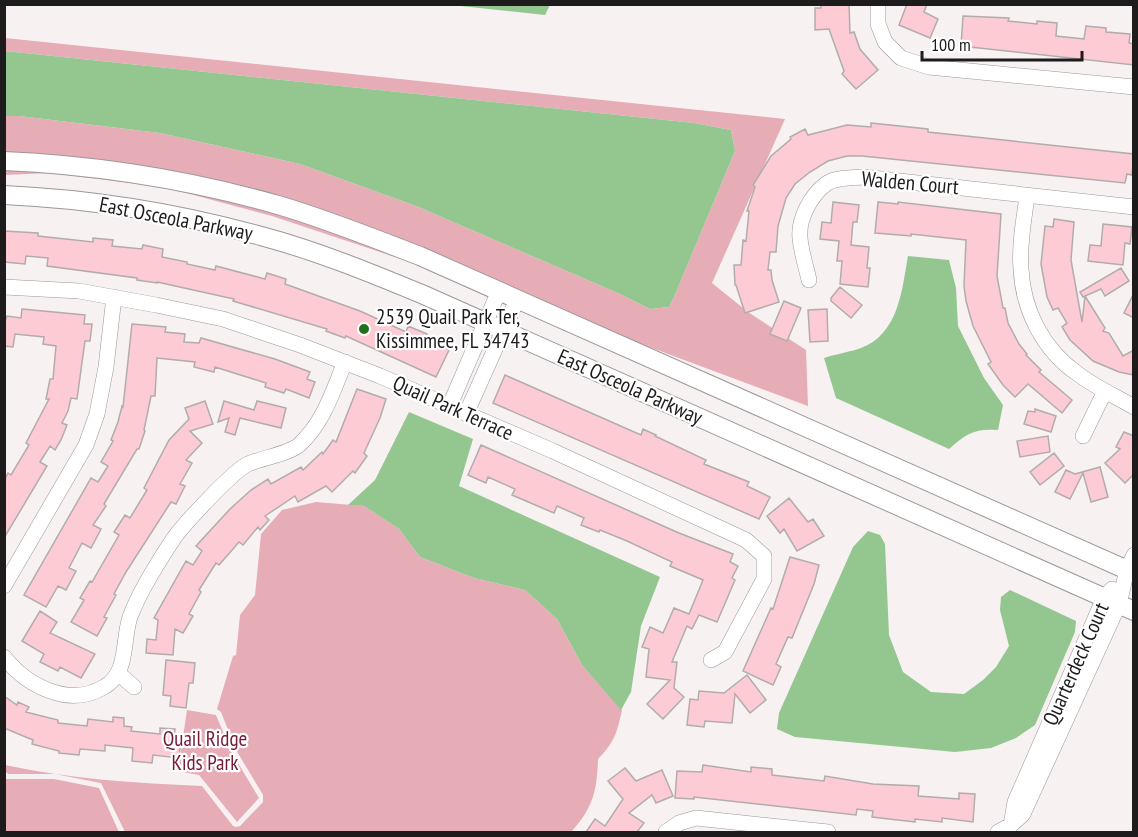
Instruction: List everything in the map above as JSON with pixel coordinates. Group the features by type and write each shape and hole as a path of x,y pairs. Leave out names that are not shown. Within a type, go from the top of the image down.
{"main road":[{"name":"East Osceola Parkway","path":"4,161 70,165 124,172 225,191 279,205 343,226 420,256 1131,566"},
{"name":"East Osceola Parkway","path":"4,195 78,201 202,222 262,236 363,270 504,330 1119,604"}],"street":[{"path":"878,4 878,24 885,42 901,58 929,67 1134,87"},
{"name":"Walden Court","path":"809,280 800,237 801,223 808,204 827,183 843,179 863,177 1134,207"},
{"path":"1027,196 1021,269 1024,296 1030,314 1054,352 1076,374 1134,407"},
{"name":"Quail Park Terrace","path":"4,287 79,291 114,297 223,319 300,345 553,451 746,540 764,556 764,579 725,652 711,660"},
{"path":"449,407 499,291"},
{"path":"4,586 86,445 97,414 106,367 114,297"},
{"path":"466,414 517,300"},
{"path":"4,657 29,681 55,693 89,695 106,686 117,673 123,660 129,619 143,589 175,537 214,494 246,465 297,447 321,421 345,362"},
{"path":"1105,391 1134,395"},
{"path":"1083,436 1105,391"},
{"name":"Quarterdeck Court","path":"1004,829 1015,802 1119,604 1131,566"},
{"path":"117,673 134,687"},
{"path":"666,832 696,818 828,832"}],"green space":[{"path":"5,38 785,119 712,283 748,312 806,350 808,406 601,329 344,220 5,155 5,116 19,116 160,133 300,164 416,206 650,309 669,307 674,297 735,151 731,130 694,123 5,51"},
{"path":"5,167 119,178 230,200 340,232 446,274 272,216 164,187 49,173 5,175"},
{"path":"316,502 364,506 399,529 420,557 474,578 525,590 557,619 582,665 622,710 614,737 598,759 595,790 589,807 571,832 125,832 101,783 55,774 8,774 5,771 5,765 78,777 202,786 233,826 240,826 263,802 263,795 236,750 221,712 217,709 233,656 236,655 240,615 255,595 261,534 282,510"},
{"name":"Quail Ridge Kids Park","path":"187,710 216,715 232,753 259,798 237,822 199,775 178,771"},
{"path":"5,779 54,779 99,788 119,832 5,832"}],"shaded area":[{"path":"550,4 545,15 451,5"},
{"path":"5,51 694,123 731,130 735,151 669,307 650,309 416,206 300,164 160,133 5,116"},
{"path":"908,256 949,260 956,288 958,326 984,378 1003,405 998,430 976,431 960,439 949,449 836,398 824,358 861,348 884,332 901,296"},
{"path":"409,412 473,439 459,486 660,577 641,626 631,692 621,710 582,665 557,619 525,590 474,578 420,557 399,529 364,506 348,505 375,480"},
{"path":"868,531 880,535 885,544 889,635 903,672 931,692 964,694 996,667 1009,646 1000,610 1001,597 1010,590 1076,621 1075,632 1035,725 1016,738 991,748 955,752 795,737 777,729 779,713 853,547"}],"building":[{"path":"821,4 849,4 850,33 854,32 860,49 878,70 856,89 842,74 844,71 829,29 815,30 815,8 821,8"},
{"path":"907,4 927,4 924,12 938,19 930,38 899,25"},
{"path":"963,16 1009,18 1008,21 1037,24 1037,21 1057,23 1056,36 1084,39 1086,26 1106,28 1106,32 1130,34 1129,43 1134,44 1134,65 961,46"},
{"path":"871,123 928,129 928,132 1134,154 1132,175 1127,174 1125,183 862,156 847,156 828,161 795,184 786,198 778,226 776,252 770,252 768,270 771,270 779,302 745,313 735,285 734,265 741,265 743,240 746,241 749,211 747,211 755,187 753,185 771,156 791,139 790,137 805,129 808,135 847,125 871,127"},
{"path":"833,202 859,205 857,222 853,222 851,245 869,247 868,287 840,284 842,261 837,261 839,241 820,239 822,222 831,223"},
{"path":"878,202 898,204 898,202 1001,214 997,276 1003,308 1005,308 1008,323 1026,355 1041,370 1039,372 1072,400 1062,413 1028,384 1015,397 988,364 991,362 973,326 966,301 964,286 966,240 875,233"},
{"path":"1054,219 1074,222 1071,260 1082,322 1085,296 1105,328 1103,331 1109,333 1123,356 1134,350 1134,375 1119,372 1093,361 1070,340 1062,327 1067,323 1058,308 1053,310 1047,297 1041,264 1045,226 1053,227"},
{"path":"1103,224 1132,227 1130,244 1125,243 1123,265 1088,261 1090,245 1101,246"},
{"path":"4,231 38,233 38,236 93,242 93,238 113,240 112,246 142,249 143,245 163,249 162,257 215,270 216,266 265,279 267,273 286,279 285,284 360,311 406,332 408,326 427,334 425,339 449,350 436,377 346,336 345,338 326,331 327,329 233,301 234,299 157,282 137,280 137,278 47,266 48,258 26,256 25,264 4,262"},
{"path":"1121,268 1129,281 1105,296 1101,289 1083,297 1080,292"},
{"path":"840,287 862,305 851,318 831,301"},
{"path":"1134,293 1134,318 1124,313"},
{"path":"784,301 801,308 787,341 770,334"},
{"path":"22,309 85,315 84,324 92,324 90,341 85,341 77,399 71,398 62,423 67,425 61,440 55,450 50,446 40,462 47,466 4,538 4,481 8,473 11,475 29,445 26,443 49,399 46,399 50,379 53,379 56,346 43,344 44,337 15,334 13,347 4,346 4,324 7,316 21,318"},
{"path":"827,309 828,341 810,342 808,310"},
{"path":"132,324 166,327 165,332 185,334 184,342 199,343 201,338 275,359 310,372 307,379 315,382 309,398 286,389 284,393 265,387 266,383 215,367 214,372 194,367 195,362 157,358 155,396 151,396 145,431 139,449 93,525 101,529 91,548 82,543 69,568 76,571 66,590 58,586 46,607 24,595 91,478 98,482 108,466 101,462 113,441 111,440 123,407"},
{"path":"505,375 641,435 643,429 706,460 704,464 749,482 747,486 770,497 759,519 493,403"},
{"path":"357,389 386,399 364,453 367,456 355,473 353,471 332,492 326,486 298,502 295,496 265,516 269,520 260,530 258,527 243,545 239,542 219,565 216,563 199,590 201,592 189,614 193,616 183,633 175,629 173,655 146,653 147,639 156,640 158,620 154,618 186,561 193,565 202,551 196,546 251,490 268,479 271,484 301,467 303,470 322,452 323,454 333,440 336,442"},
{"path":"205,401 213,424 190,431 202,443 186,460 192,463 180,484 185,486 176,504 171,502 126,572 114,594 116,595 104,617 107,618 97,636 71,622 84,600 80,598 119,535 114,532 125,515 130,518 147,490 144,488 169,440 189,419 185,408"},
{"path":"224,401 254,410 257,401 286,408 281,428 240,418 235,435 225,432 229,418 218,422"},
{"path":"1035,409 1056,416 1051,432 1024,424 1028,411 1035,412"},
{"path":"1124,432 1134,436 1134,474 1125,483 1105,463 1120,449 1116,447"},
{"path":"1048,436 1050,452 1020,457 1017,441"},
{"path":"481,445 679,533 733,554 730,562 738,566 732,578 735,580 717,622 699,615 692,629 687,626 672,662 677,662 674,688 684,697 663,719 647,704 670,680 646,677 649,649 642,647 650,627 663,633 674,608 689,614 703,580 670,566 672,562 627,541 581,525 584,518 557,506 554,513 512,495 515,489 488,477 486,483 468,475"},
{"path":"1054,453 1064,466 1040,485 1030,472"},
{"path":"1100,467 1108,497 1091,502 1083,473 1070,499 1055,492 1066,470 1075,474"},
{"path":"789,498 808,522 813,519 824,536 797,551 784,529 780,533 767,516"},
{"path":"790,557 819,565 814,584 792,638 788,637 776,664 781,667 773,685 743,671 771,608 773,609"},
{"path":"40,611 57,622 50,633 95,654 81,678 60,667 58,671 40,662 44,654 22,641"},
{"path":"166,660 195,663 193,683 189,683 186,708 170,706 171,696 163,695"},
{"path":"747,675 766,700 750,713 735,694 732,723 705,721 704,727 687,725 690,699 698,700 699,691 724,693"},
{"path":"4,696 17,705 18,702 29,707 26,712 58,720 58,723 87,726 88,719 113,722 113,717 124,718 124,726 132,727 131,731 160,734 160,728 175,729 174,739 181,740 179,758 153,755 152,763 132,761 133,748 105,745 105,751 80,749 79,755 59,753 59,751 32,744 33,740 4,728"},
{"path":"703,765 751,772 751,767 772,769 772,775 824,781 825,776 873,784 919,786 918,796 959,799 959,793 975,794 973,822 942,818 942,822 915,819 915,822 872,817 873,811 857,809 856,815 694,797 694,799 675,798 677,771 702,772"},
{"path":"625,768 636,781 662,770 673,796 656,803 652,795 629,813 644,823 637,832 586,832 595,819 605,826 623,799 608,781"}],"place":[{"name":"2539 Quail Park Ter, Kissimmee, FL 34743","path":"364,329"}]}
